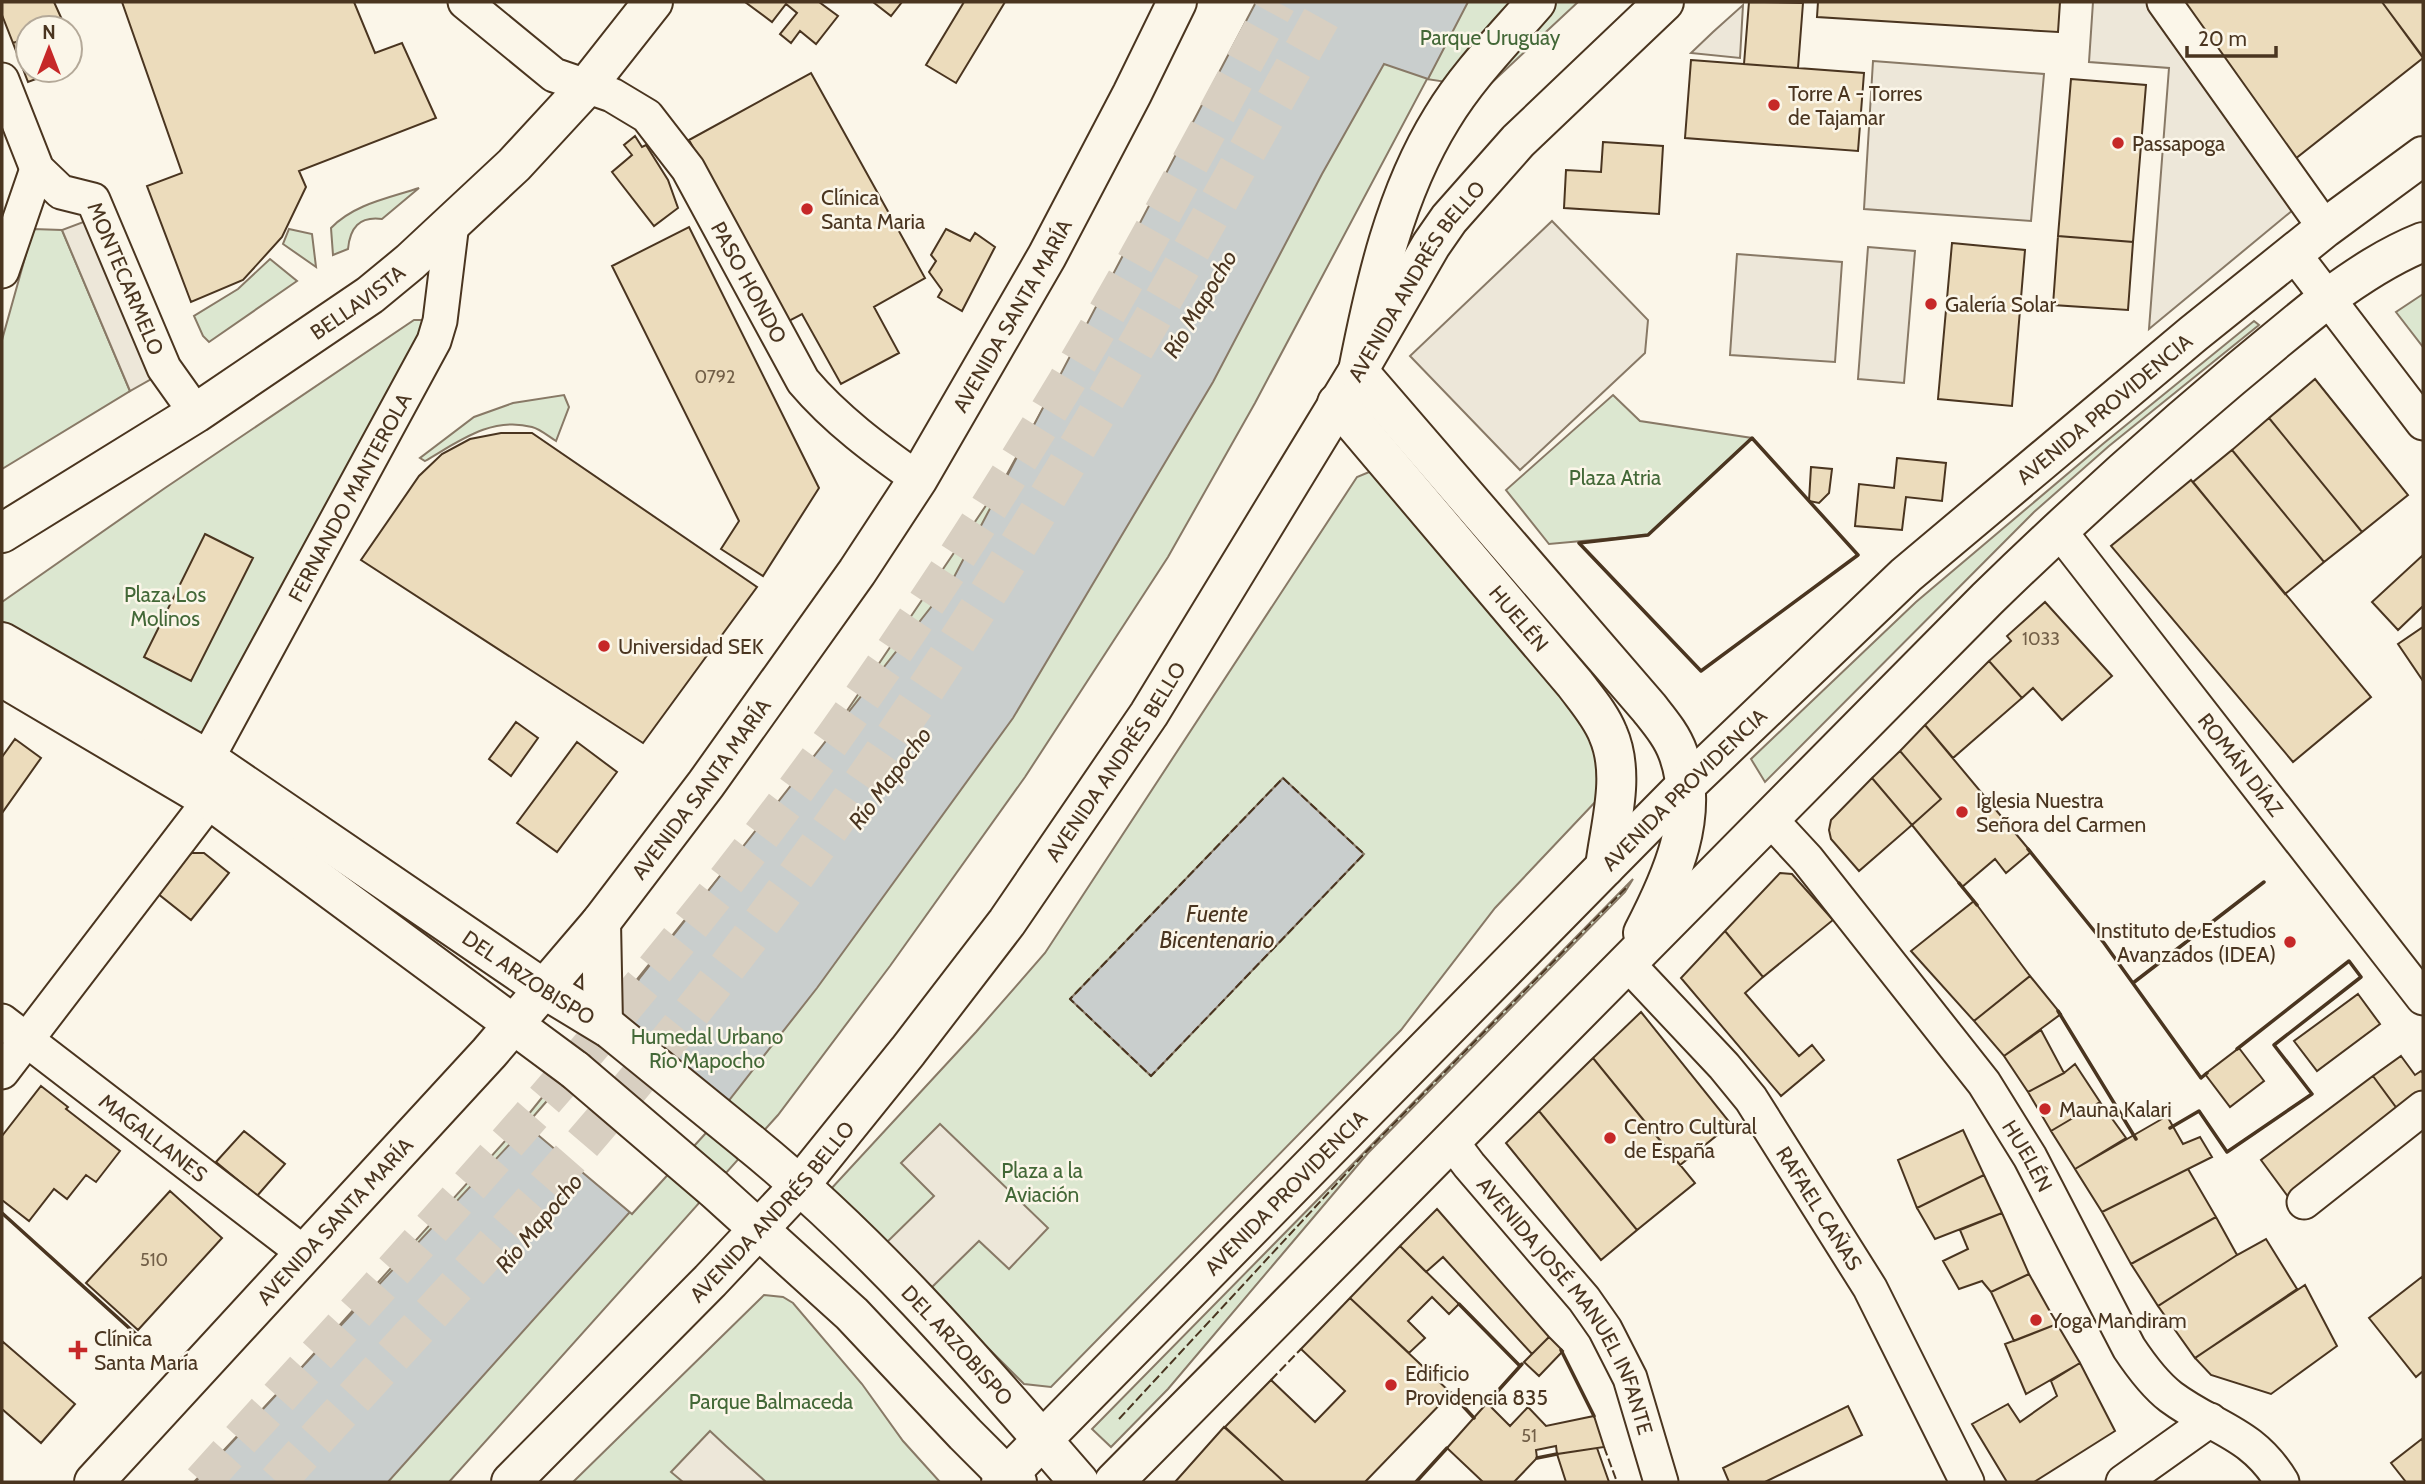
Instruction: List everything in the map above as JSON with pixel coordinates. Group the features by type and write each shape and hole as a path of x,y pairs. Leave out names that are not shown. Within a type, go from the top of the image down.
{"main road":[{"name":"BELLAVISTA","path":"2,533 196,413 370,295 514,165 586,87 653,2"},
{"name":"AVENIDA SANTA MARÍA","path":"94,1482 544,989 601,922 679,820 790,668 918,478 1047,256 1177,2"},
{"path":"1358,371 1370,307 1383,260 1407,186 1420,158 1461,90 1536,2"},
{"name":"AVENIDA ANDRÉS BELLO","path":"510,1482 800,1185 908,1051 1052,859 1175,673 1431,245 1477,185 1518,141 1664,2"},
{"name":"AVENIDA PROVIDENCIA","path":"1008,1480 1043,1440 1685,786 1906,575 2193,334 2325,229 2423,156"},
{"path":"1114,1482 2059,529 2119,473 2328,298 2361,274 2423,242"},
{"name":"HUELÉN","path":"1358,371 1655,715 1678,753 1685,786 1682,840 1674,867 1627,963"},
{"name":"HUELÉN","path":"1337,403 1575,684 1608,732 1615,757 1616,782 1605,867"},
{"name":"DEL ARZOBISPO","path":"2,642 207,759 544,989 607,1026 800,1185 907,1288 1080,1482"},
{"name":"DEL ARZOBISPO","path":"2,677 210,800 575,1070 713,1188 852,1314 1008,1480"},
{"path":"601,922 607,1026"}],"street":[{"name":"PASO HONDO","path":"464,2 545,69 563,80 627,102 647,116 688,169 803,382 823,405 881,453 918,478"},
{"path":"2164,2 2325,229"},
{"name":"MONTECARMELO","path":"2,80 37,169 61,192 93,200 164,368 196,413"},
{"path":"2,271 37,169"},
{"name":"FERNANDO MANTEROLA","path":"207,759 434,341 442,311 452,223"},
{"path":"2294,254 2423,423"},
{"name":"ROMÁN DÍAZ","path":"2059,529 2423,998"},
{"path":"2,1072 15,1030 210,800"},
{"name":"HUELÉN","path":"1770,819 1807,859 1984,1083 2030,1157 2129,1348 2141,1366 2173,1398 2261,1452 2282,1482"},
{"name":"RAFAEL CAÑAS","path":"1627,963 1724,1066 1751,1099 1870,1288 1967,1482"},
{"name":"MAGALLANES","path":"15,1030 304,1253"},
{"path":"2304,1202 2423,1108"},
{"name":"AVENIDA JOSÉ MANUEL INFANTE","path":"1451,1140 1469,1165 1584,1299 1605,1329 1630,1378 1661,1482"},
{"path":"2123,1482 2210,1420"}],"green space":[{"name":"Humedal Urbano Río Mapocho","path":"1257,2 1578,2 1486,88 1427,79 1255,403 1168,557 1025,777 890,966 778,1115 449,1482 194,1482 302,1367 524,1120 815,758 1006,476 1158,199"},
{"path":"419,188 382,219 367,219 357,225 351,235 348,249 333,255 331,228 340,220 361,207"},
{"path":"33,229 62,230 130,391 2,469 2,340"},
{"path":"289,229 312,234 316,267 283,244"},
{"path":"270,259 297,281 209,342 203,336 194,316 238,289"},
{"path":"2423,294 2423,347 2396,312"},
{"name":"Plaza Los Molinos","path":"414,320 421,320 426,325 200,738 2,623 2,602"},
{"path":"2254,321 2259,325 2109,446 2034,512 1765,782 1751,759 1916,602"},
{"path":"564,395 569,407 556,441 532,427 503,425 463,439 425,461 420,458 474,417 513,403"},
{"name":"Plaza Atria","path":"1613,395 1640,421 1752,438 1648,535 1549,544 1506,490"},
{"name":"Plaza a la Aviación","path":"1374,470 1600,735 1598,799 1495,908 1401,1030 1051,1387 1024,1384 830,1190 1045,953 1357,477"},
{"path":"1633,879 1625,892 1368,1153 1168,1389 1111,1447 1092,1429"},
{"name":"Parque Balmaceda","path":"764,1295 783,1297 793,1303 862,1384 903,1441 940,1482 573,1482"}],"shaded area":[{"path":"2093,2 2164,2 2305,200 2149,329 2169,68 2089,62"},
{"path":"1743,5 1740,58 1691,53 1713,32"},
{"path":"1873,61 2044,74 2031,221 1864,209"},
{"path":"86,221 153,378 130,391 62,230"},
{"path":"1552,221 1648,320 1645,353 1520,470 1410,356"},
{"path":"1868,247 1915,251 1904,383 1858,379"},
{"path":"1737,254 1842,262 1835,362 1730,355"},
{"path":"940,1124 1048,1228 1009,1269 979,1241 929,1290 884,1245 934,1196 901,1163"},
{"path":"710,1431 766,1482 683,1482 671,1472"}],"water":[{"name":"Humedal Urbano Río Mapocho","path":"1256,2 1468,2 1428,79 1384,64 1322,174 1213,382 1013,718 817,988 723,1108 388,1482 195,1482 522,1131 610,1029 619,1018 639,979 953,579"},
{"name":"Fuente Bicentenario","path":"1283,778 1364,854 1151,1076 1070,999"}],"pier":[{"path":"619,1018 726,1111 632,1214 526,1125"}],"building":[{"path":"2,2 54,2 59,14 14,14 13,43 2,15"},
{"path":"122,2 354,2 375,53 402,43 436,118 299,171 306,187 282,237 243,280 191,302 147,186 182,173"},
{"path":"745,2 819,2 838,16 816,44 800,31 791,43 780,34 797,13 786,4 772,22"},
{"path":"873,2 902,2 891,16"},
{"path":"964,2 1005,2 956,83 926,65"},
{"path":"1749,2 1803,3 1798,68 1744,64"},
{"path":"1818,2 2060,2 2058,32 1817,17"},
{"path":"2182,2 2382,2 2423,58 2295,159"},
{"path":"2382,2 2423,2 2423,57"},
{"name":"Torre A - Torres de Tajamar","path":"1691,60 1864,73 1858,151 1685,138"},
{"name":"Clínica Santa Maria","path":"811,73 925,278 874,307 899,353 841,384 802,314 789,321 689,140"},
{"path":"2071,79 2146,85 2133,242 2058,236"},
{"path":"635,136 642,147 646,145 668,180 678,208 654,226 612,172 632,155 624,145"},
{"path":"1603,142 1663,146 1659,214 1564,208 1566,170 1601,172"},
{"path":"689,227 819,488 763,576 721,549 739,521 612,266"},
{"path":"946,229 970,241 975,233 995,247 962,311 938,297 942,290 929,272 936,261 931,255"},
{"path":"2058,236 2133,242 2128,310 2053,305"},
{"path":"1952,243 2025,250 2012,406 1938,399"},
{"path":"2315,379 2408,495 2362,532 2269,418"},
{"path":"2269,418 2362,532 2324,562 2232,450"},
{"name":"Universidad SEK","path":"501,433 532,433 757,587 643,743 361,560 419,476 442,454 470,439"},
{"path":"2232,450 2324,562 2285,594 2193,482"},
{"path":"1897,458 1946,463 1942,501 1906,497 1902,530 1855,526 1859,484 1894,488"},
{"path":"1811,467 1832,469 1829,493 1819,503 1809,501"},
{"path":"2191,480 2371,697 2293,762 2111,546"},
{"path":"205,534 253,558 191,681 144,657"},
{"path":"2423,555 2423,606 2398,630 2372,602"},
{"path":"2045,602 2112,676 2062,720 2033,688 2022,698 1989,661 2011,641 2007,636"},
{"path":"2423,627 2423,681 2398,644"},
{"path":"1989,661 2022,698 1953,758 1925,725"},
{"path":"516,722 538,738 511,776 489,759"},
{"name":"Iglesia Nuestra Señora del Carmen","path":"1925,725 2031,852 2006,873 1995,859 1962,887 1912,825 1941,799 1900,751"},
{"path":"15,739 41,758 2,813 2,757"},
{"path":"577,742 617,772 557,852 517,823"},
{"path":"1900,751 1941,799 1912,825 1872,778"},
{"path":"1872,778 1912,825 1859,871 1831,839 1829,830 1831,820"},
{"path":"192,853 204,853 229,873 191,920 157,893"},
{"path":"1780,873 1792,874 1833,920 1763,977 1725,931"},
{"path":"1974,901 2030,976 1974,1021 1911,951"},
{"path":"1725,931 1763,977 1745,993 1799,1056 1812,1045 1824,1060 1781,1096 1681,978"},
{"path":"2030,976 2061,1014 2004,1056 1974,1021"},
{"path":"2358,994 2380,1024 2317,1071 2294,1041"},
{"path":"1641,1012 1731,1124 1680,1165 1593,1058"},
{"path":"2041,1030 2064,1073 2028,1092 2004,1056"},
{"path":"2239,1048 2264,1081 2230,1107 2205,1074"},
{"path":"2401,1056 2415,1075 2421,1071 2423,1073 2423,1097 2401,1114 2373,1076"},
{"name":"Centro Cultural de España","path":"1593,1058 1695,1183 1637,1230 1539,1111"},
{"path":"2075,1064 2100,1102 2051,1131 2028,1092 2064,1073"},
{"path":"2373,1076 2401,1114 2289,1198 2261,1160"},
{"path":"41,1086 120,1151 96,1182 86,1175 67,1199 54,1189 29,1221 2,1200 2,1136"},
{"path":"2100,1102 2126,1138 2075,1169 2051,1131"},
{"path":"1539,1111 1637,1230 1601,1260 1506,1143"},
{"path":"2167,1116 2183,1144 2200,1137 2212,1157 2102,1212 2075,1169"},
{"path":"1963,1130 1984,1175 1917,1208 1898,1160"},
{"path":"244,1131 285,1164 257,1196 216,1162"},
{"path":"2188,1169 2216,1217 2131,1264 2102,1212"},
{"path":"1984,1175 2002,1213 1935,1239 1917,1208"},
{"path":"170,1191 222,1238 138,1330 86,1283"},
{"path":"1437,1209 1549,1337 1532,1354 1443,1257 1426,1272 1400,1246"},
{"path":"2002,1213 2029,1274 1991,1292 1982,1281 1959,1289 1943,1261 1968,1249 1960,1230"},
{"path":"2216,1217 2237,1255 2158,1306 2131,1264"},
{"path":"2266,1239 2297,1289 2195,1358 2158,1306"},
{"path":"1400,1246 1459,1304 1449,1314 1432,1297 1408,1321 1425,1338 1409,1353 1350,1298"},
{"path":"2029,1274 2057,1324 2014,1341 1991,1292"},
{"path":"2423,1276 2423,1371 2416,1377 2369,1318"},
{"path":"2305,1285 2337,1346 2271,1394 2211,1375 2195,1358"},
{"name":"Edificio Providencia 835","path":"1350,1298 1451,1393 1365,1482 1284,1482 1225,1427 1271,1380 1315,1422 1345,1391 1301,1349"},
{"path":"2057,1324 2080,1363 2026,1394 2005,1344"},
{"path":"1549,1337 1563,1351 1539,1376 1524,1362"},
{"path":"2,1341 75,1404 41,1443 2,1409"},
{"path":"2080,1363 2115,1431 2034,1482 2007,1482 1972,1424 2008,1404 2020,1422 2057,1396 2051,1381"},
{"path":"1487,1403 1510,1426 1528,1407 1546,1426 1594,1416 1604,1447 1557,1454 1556,1446 1536,1450 1537,1458 1514,1482 1483,1482 1447,1448"},
{"path":"1848,1406 1862,1435 1765,1482 1729,1482 1723,1468"},
{"path":"1224,1427 1242,1443 1284,1482 1175,1482"},
{"path":"2423,1438 2423,1482 2406,1482 2391,1463"},
{"path":"1597,1448 1609,1482 1566,1482 1557,1454"}],"tunnel":[{"path":"202,1482 448,1210 609,1025 762,834 835,736 954,561 1067,381 1148,240 1277,2"},
{"path":"277,1482 486,1254 608,1114 738,954 829,829 924,692 1046,499 1162,302 1330,2"}],"fence":[{"path":"1283,778 1364,854 1151,1076 1070,999 1283,778"},
{"path":"1119,1419 1367,1151 1628,886"},
{"path":"1271,1380 1301,1349"},
{"path":"1604,1447 1617,1482"}],"wall":[{"path":"1752,438 1858,555 1701,671 1579,543 1648,535 1752,438"},
{"path":"2028,849 2104,943 2201,1078 2207,1073"},
{"path":"2133,983 2264,882"},
{"path":"1959,883 1977,905"},
{"path":"2170,1128 2199,1111 2227,1152 2312,1094 2274,1045 2361,977 2349,961 2237,1049"},
{"path":"2058,1011 2136,1139"},
{"path":"2,1213 138,1336"},
{"path":"1459,1304 1520,1366"},
{"path":"1561,1350 1594,1416"},
{"path":"1487,1403 1522,1364"},
{"path":"1451,1393 1474,1418"},
{"path":"1416,1482 1447,1448"},
{"path":"1537,1458 1557,1454"}],"place":[{"name":"Torre A - Torres de Tajamar","path":"1774,105"},
{"name":"Passapoga","path":"2118,143"},
{"name":"Clínica Santa Maria","path":"807,209"},
{"name":"Galería Solar","path":"1931,304"},
{"name":"Universidad SEK","path":"604,646"},
{"name":"Iglesia Nuestra Señora del Carmen","path":"1962,812"},
{"name":"Instituto de Estudios Avanzados (IDEA)","path":"2290,942"},
{"name":"Mauna Kalari","path":"2045,1109"},
{"name":"Centro Cultural de España","path":"1610,1138"},
{"name":"Yoga Mandiram","path":"2036,1320"},
{"name":"Clínica Santa María","path":"78,1350"},
{"name":"Edificio Providencia 835","path":"1391,1385"}],"park label":[{"name":"Parque Uruguay","path":"1490,37"}],"water label":[{"name":"Río Mapocho","path":"1200,304"},
{"name":"Río Mapocho","path":"890,778"},
{"name":"Río Mapocho","path":"539,1223"}]}
